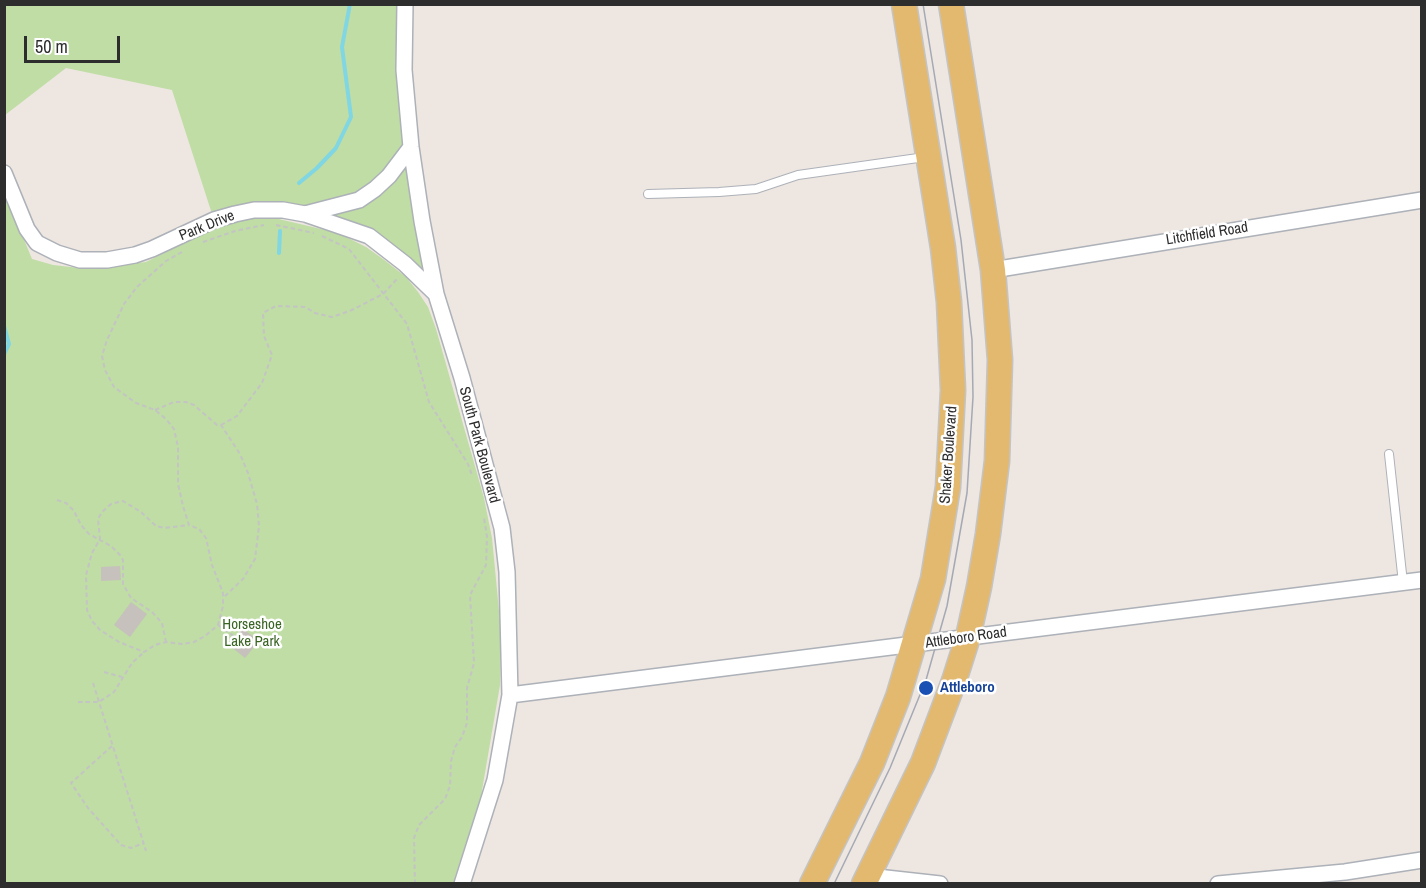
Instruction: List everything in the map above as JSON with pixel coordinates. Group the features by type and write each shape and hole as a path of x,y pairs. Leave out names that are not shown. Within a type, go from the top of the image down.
{"main road":[{"name":"Shaker Boulevard","path":"812,884 876,754 895,707 933,579 948,487 953,416 950,302 904,4"},
{"path":"866,880 923,763 968,637 987,543 997,461 1000,360 993,270 951,4"}],"street":[{"name":"South Park Boulevard","path":"405,4 404,70 411,147 422,221 436,294 462,378 502,528 509,616 510,695 495,780 462,884"},
{"path":"305,214 359,200 388,176 411,147"},
{"name":"Park Drive","path":"4,173 27,229 37,243 57,253 81,260 106,260 135,255 214,220 254,210 272,210 305,214 369,236 408,267 436,294"},
{"name":"Litchfield Road","path":"993,270 1422,200"},
{"name":"Attleboro Road","path":"510,695 1422,580"},
{"path":"1218,884 1346,872 1422,860"},
{"path":"866,880 940,884"}],"lane":[{"path":"648,194 756,189 798,175 929,156"},
{"path":"1389,454 1403,583"}],"path":[{"path":"197,244 235,231 270,224 320,235 349,249 407,324 429,402 468,464 474,479"},
{"path":"187,249 166,261 137,287 124,304 102,356 105,370 114,387 136,403 154,410 174,429 180,461 178,484 189,525"},
{"path":"221,425 237,416 262,383 272,355 264,336 263,313 276,306 305,307 315,313 332,317 352,310 383,294 408,267"},
{"path":"154,410 174,402 194,405 221,425 240,454 248,473 257,504 259,526 255,559 243,579 223,598"},
{"path":"57,500 66,503 74,511 89,534 111,546 120,555 123,560 123,584 131,598 152,612 162,623 166,642"},
{"path":"78,702 99,702 114,692 132,663 155,645 166,642 182,644 194,642 218,625 223,606 219,581 212,565 206,538 199,529 189,525 164,528 156,526 130,503 123,501 111,504 98,519 100,539 87,566 86,601 92,621 110,638 144,652"},
{"path":"415,884 414,838 419,825 445,800 450,786 451,762 455,747 467,723 467,688 474,663 470,595 486,565 487,537 483,510"},
{"path":"218,625 235,637"},
{"path":"104,672 122,676"},
{"path":"93,683 146,851"},
{"path":"112,746 71,783 88,808 121,845 131,848 144,843"}],"green space":[{"path":"5,5 405,5 404,70 436,294 369,236 305,214 214,220 172,90 66,68 5,115"},
{"name":"Horseshoe Lake Park","path":"4,191 32,259 53,265 88,269 146,262 212,229 266,216 338,233 366,247 406,277 428,307 484,498 492,538 501,632 500,685 481,796 453,883 5,883"}],"building":[{"path":"120,566 121,580 101,581 101,567"},
{"path":"131,602 147,614 130,637 114,625"},
{"path":"242,628 259,641 245,658 229,645"}],"waterway":[{"path":"299,183 336,148 351,117 342,47 350,4"},
{"path":"279,253 280,231"},
{"path":"4,326 9,344 4,354"}],"tram line":[{"path":"834,884 890,768 926,680 947,606 967,493 973,397 972,340 961,240 923,4"}],"place":[{"name":"Attleboro","path":"926,688"}]}
